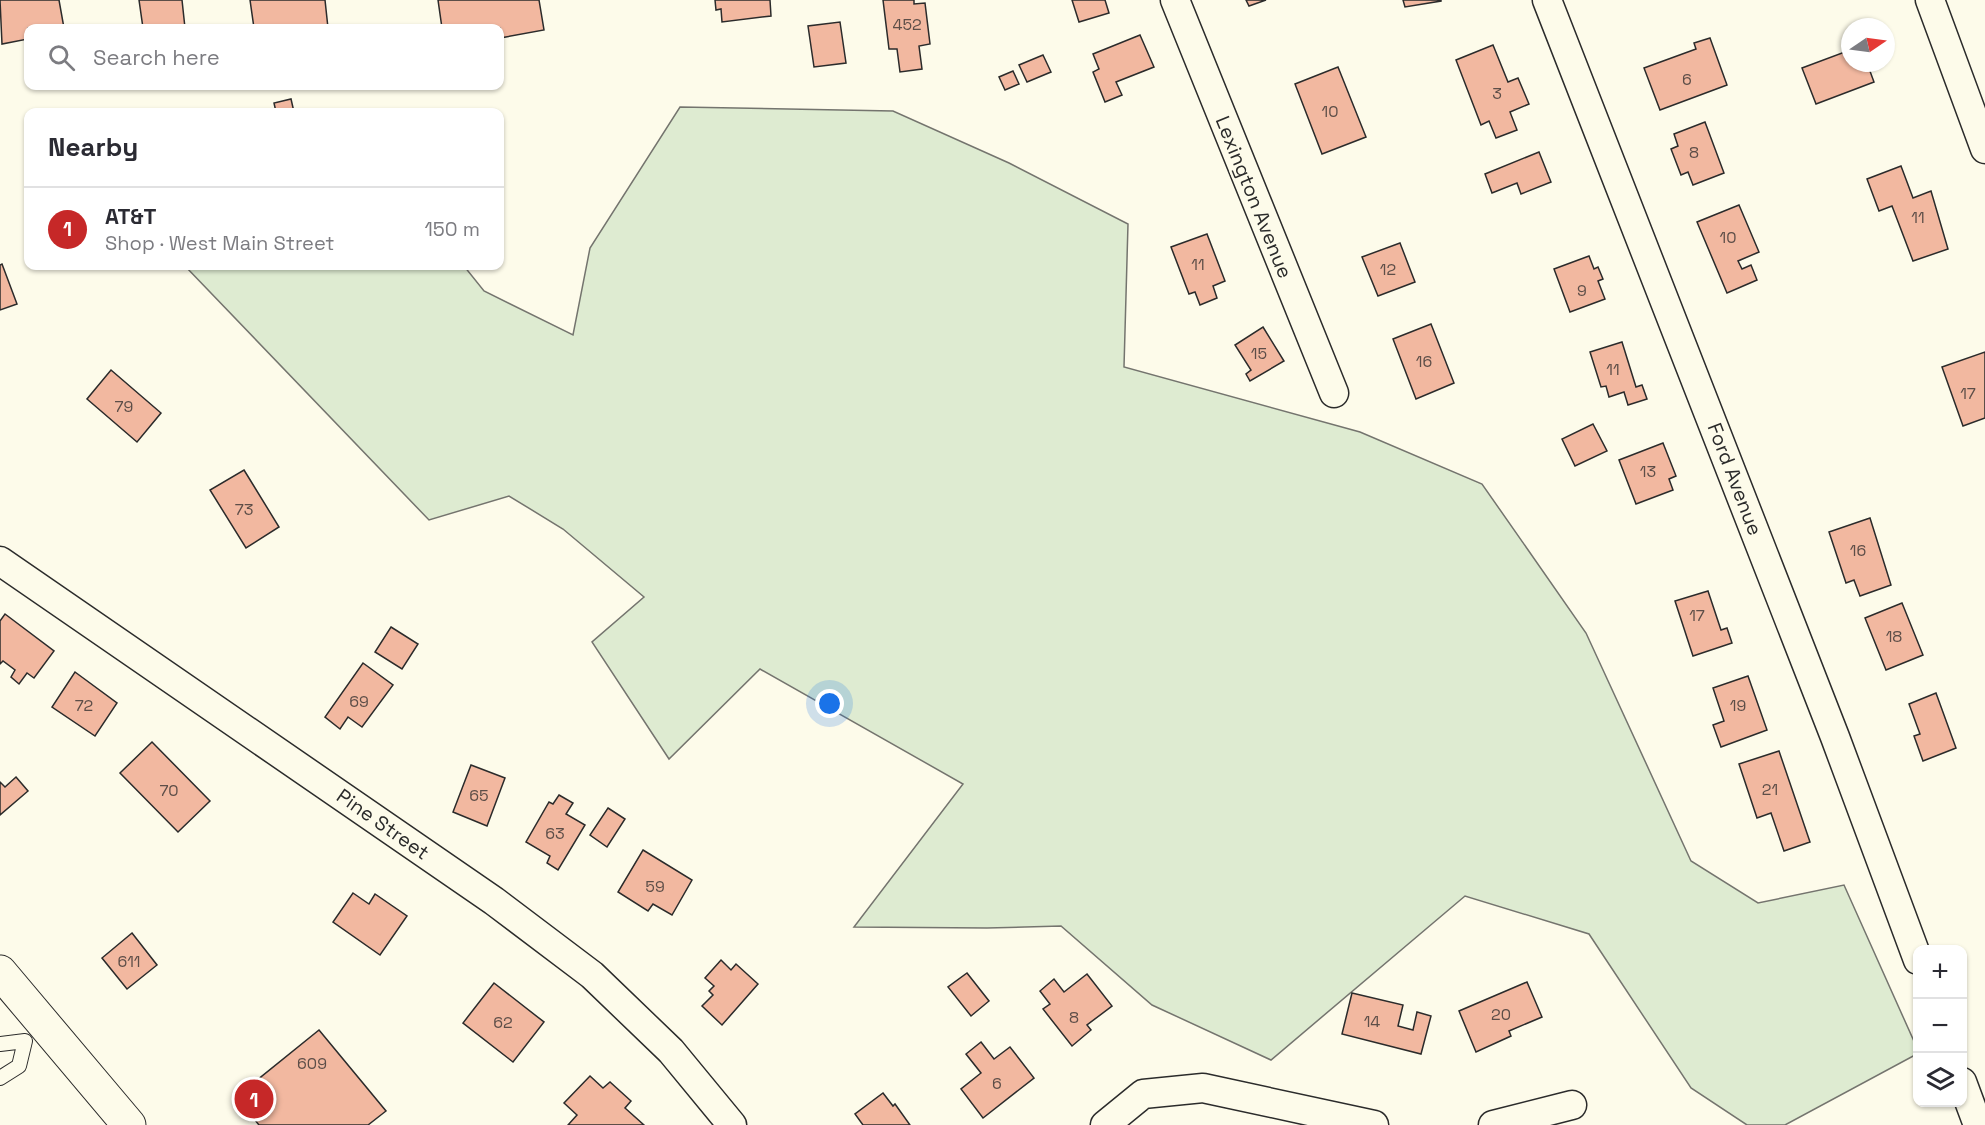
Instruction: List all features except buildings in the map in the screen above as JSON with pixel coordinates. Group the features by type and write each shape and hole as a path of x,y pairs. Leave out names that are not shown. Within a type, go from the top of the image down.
{"main road":[{"path":"0,972 129,1125"}],"street":[{"name":"Lexington Avenue","path":"1175,0 1334,393"},
{"name":"Ford Avenue","path":"1547,0 1835,736 1913,949"},
{"path":"1930,0 1985,149"},
{"name":"Pine Street","path":"0,561 494,901 592,975 671,1051 732,1125"},
{"path":"1105,1125 1143,1094 1203,1088 1374,1125"},
{"path":"1967,1095 1978,1125"},
{"path":"1493,1125 1572,1105"}],"lane":[{"path":"0,1044 25,1041 19,1066 0,1078"}],"green space":[{"path":"680,107 893,111 1009,163 1128,224 1124,367 1360,432 1482,484 1586,633 1691,861 1758,903 1844,885 1913,1039 1913,1056 1785,1125 1747,1125 1691,1088 1589,934 1465,896 1271,1060 1152,1005 1061,926 854,927 963,784 760,669 669,759 592,642 644,597 563,529 509,496 429,520 189,270 467,270 484,291 573,335 590,248"}],"place":[{"name":"AT&T","path":"254,1099"}]}
